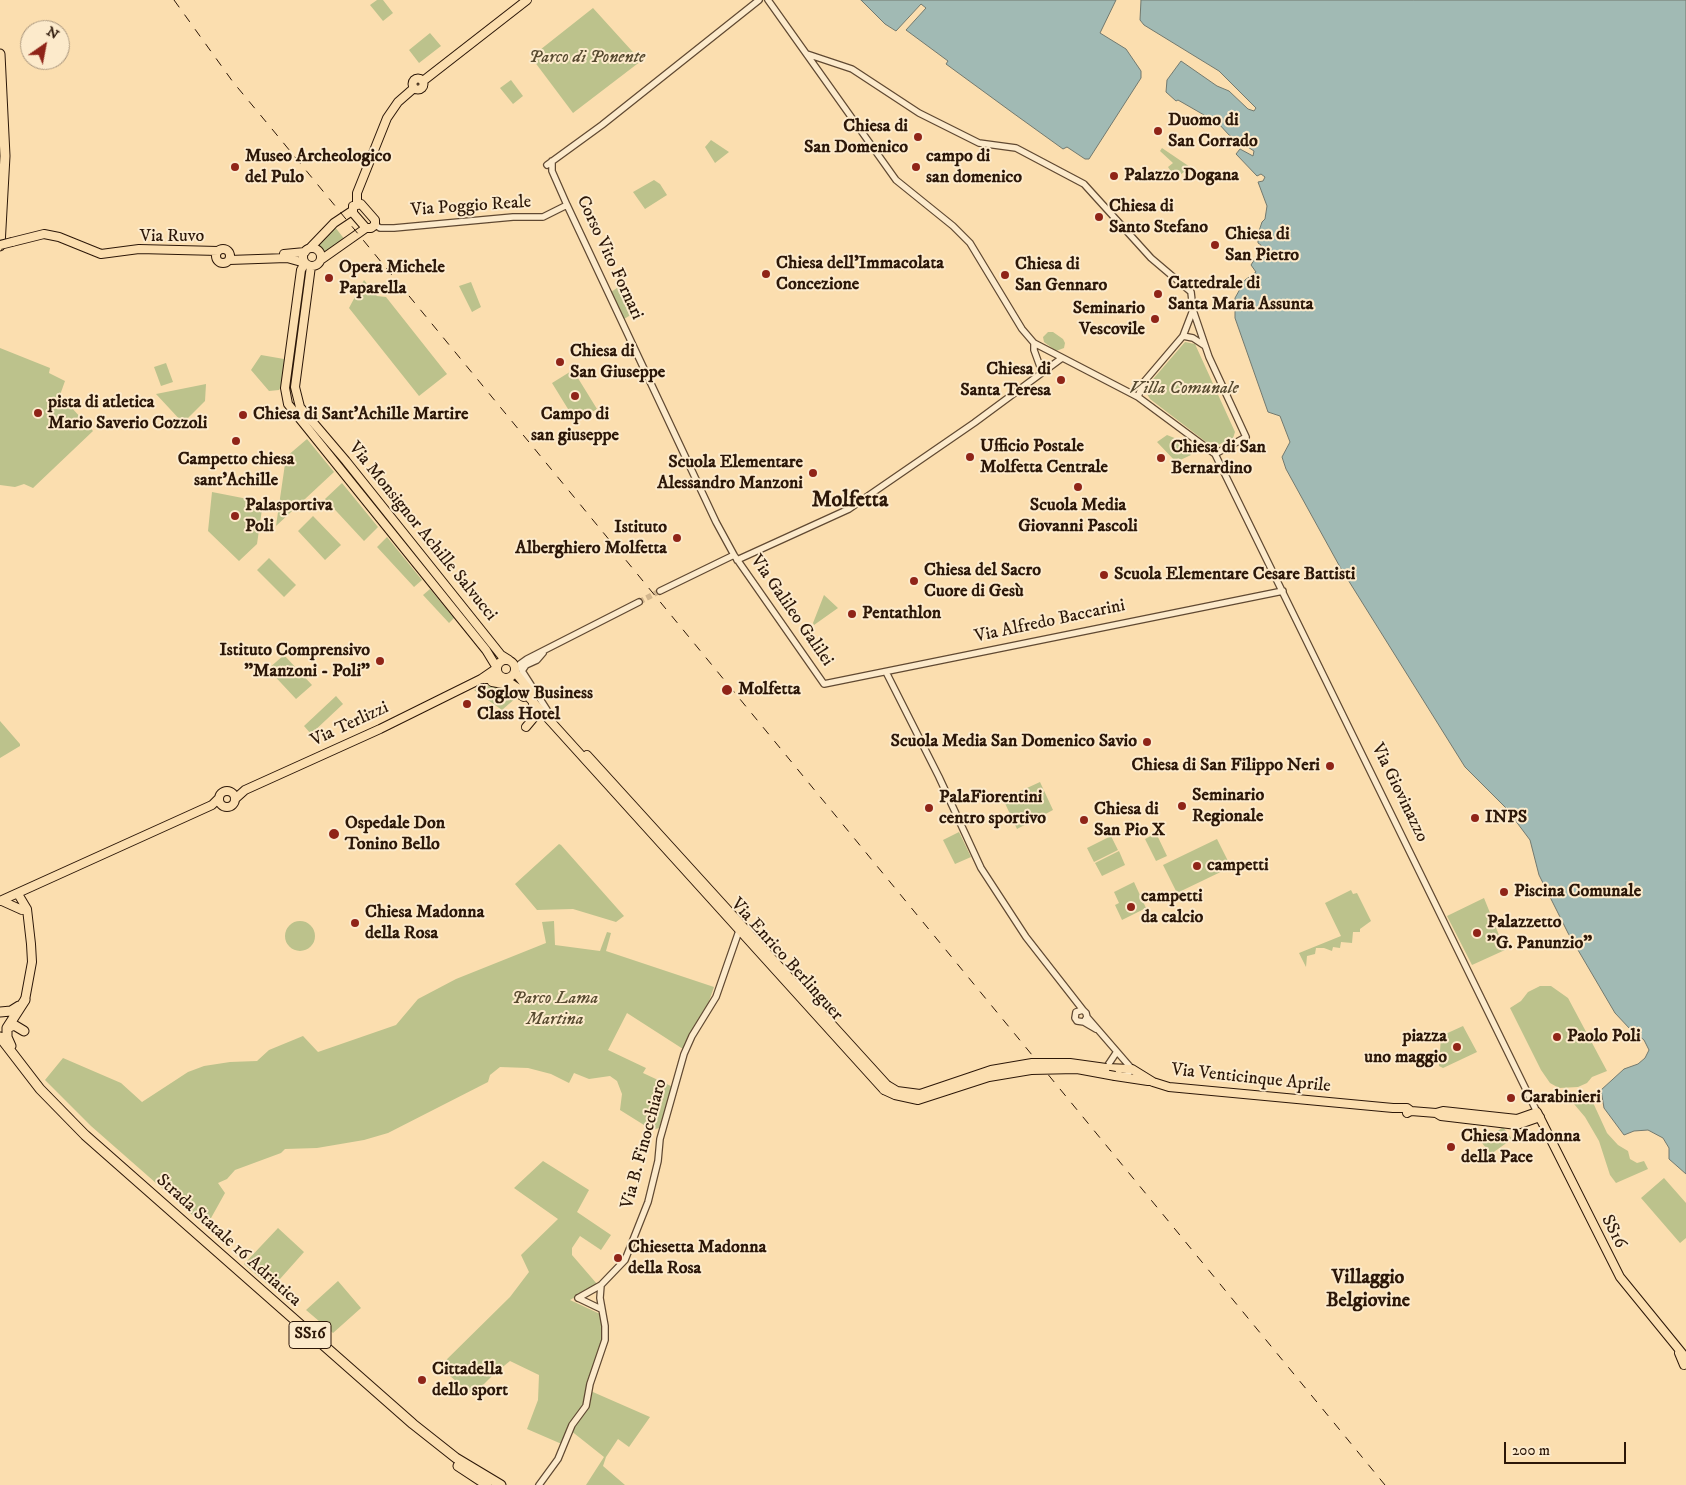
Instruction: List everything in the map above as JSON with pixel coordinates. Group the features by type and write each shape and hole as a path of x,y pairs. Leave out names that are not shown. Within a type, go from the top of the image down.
{"highway":[{"path":"0,54 5,156 0,245"},
{"path":"0,1012 12,1011 25,1000"},
{"path":"22,1067 7,1037 7,1028 25,1000"},
{"path":"7,1028 14,1025 24,1031"},
{"name":"Strada Statale 16 Adriatica","path":"0,1038 56,1106 85,1135 287,1315 434,1442 500,1485"},
{"name":"Strada Statale 16 Adriatica","path":"0,1046 37,1093 86,1143 416,1434 456,1465 487,1485"}],"main road":[{"path":"366,228 355,207 357,193 387,118 398,102 414,88 413,83 415,79 423,81 527,0"},
{"path":"229,256 292,258 306,265 322,259 366,228 371,228 375,222 364,206 355,207 331,226 307,250 306,265"},
{"name":"Via Ruvo","path":"0,245 44,234 59,236 101,254 217,255"},
{"path":"224,249 229,256 223,263 217,255 224,249"},
{"path":"307,250 320,251 322,259"},
{"name":"Via Ruvo","path":"229,256 307,250"},
{"name":"Via Monsignor Achille Salvucci","path":"306,265 295,387 300,407 502,655 509,660"},
{"name":"Via Monsignor Achille Salvucci","path":"306,265 286,398 308,430 484,647 497,668"},
{"name":"Via Terlizzi","path":"468,686 490,668 490,659 484,647"},
{"path":"502,660 509,660 515,664 516,672 512,677 504,678 498,673 497,668 502,660"},
{"name":"Via Terlizzi","path":"233,795 380,729 468,686 497,668"},
{"name":"Via Enrico Berlinguer","path":"516,672 549,713 740,930"},
{"name":"Via Terlizzi","path":"481,679 504,678"},
{"name":"Via Enrico Berlinguer","path":"504,678 520,688 536,705 885,1088 895,1095 918,1100 989,1077 1031,1070 1077,1069 1153,1082"},
{"name":"Via Terlizzi","path":"468,686 496,682 528,700 537,712 535,719 526,727"},
{"path":"1,901 212,805 220,802 230,806 233,795 223,791 220,802"},
{"path":"24,909 28,897 36,886"},
{"path":"18,894 30,932 32,962 25,1000"},
{"path":"1,901 24,909"},
{"name":"Via Enrico Berlinguer","path":"885,1088 920,1094 991,1070 1032,1063 1070,1063 1106,1068 1132,1069"},
{"name":"Via Venticinque Aprile","path":"1132,1069 1153,1082 1170,1086 1407,1108 1411,1111 1436,1113 1443,1111 1517,1119 1538,1114"},
{"name":"SS16","path":"1538,1114 1620,1277 1686,1363"}],"street":[{"name":"Corso Vito Fornari","path":"735,558 567,205 550,163 759,0"},
{"path":"768,0 896,180 953,226 976,252 1022,329 1034,343 1138,397 1215,454 1246,437 1205,346 1193,310 1191,292 1151,258 1084,184 1016,148 978,144 899,101 852,70 807,54"},
{"name":"Via Poggio Reale","path":"375,222 383,228 513,217 543,217 567,205"},
{"path":"1138,397 1143,383 1182,336 1193,310"},
{"path":"1182,336 1192,338 1205,346"},
{"path":"1034,343 1034,350 1042,372"},
{"path":"660,591 849,509 1062,358"},
{"name":"Via Giovinazzo","path":"1215,454 1487,1006 1538,1114"},
{"name":"Via Galileo Galilei","path":"735,558 824,684"},
{"name":"Via Alfredo Baccarini","path":"824,684 1283,593"},
{"path":"516,672 520,664 527,659 639,602"},
{"path":"544,651 536,660 526,665 522,671 549,713"},
{"path":"509,660 527,659"},
{"path":"886,672 939,777 974,854 1026,937 1083,1010 1085,1019 1077,1021 1075,1018 1074,1000"},
{"name":"Via B. Finocchiaro","path":"601,1309 578,1298 601,1285 625,1260 648,1202 658,1161 660,1139 687,1048 699,1024 712,1006 740,930"},
{"path":"1076,1012 1083,1010"},
{"name":"Via Venticinque Aprile","path":"1085,1019 1132,1069"},
{"path":"1106,1068 1116,1054"},
{"path":"1115,1076 1127,1075 1132,1069"},
{"path":"539,1485 558,1459 572,1425 586,1406 590,1384 605,1340 605,1326 601,1309 601,1285"}],"green space":[{"path":"377,0 383,0 393,13 383,21 370,5"},
{"name":"Parco di Ponente","path":"593,8 641,61 573,113 531,57"},
{"path":"430,33 441,46 419,63 409,50"},
{"path":"511,80 523,96 513,104 500,88"},
{"path":"711,140 729,152 715,163 705,147"},
{"path":"1162,148 1190,167 1189,169 1175,178 1168,167 1173,163 1160,151"},
{"path":"654,180 660,184 667,195 645,209 633,192"},
{"path":"335,227 345,240 325,254 317,245"},
{"path":"306,268 308,270 293,390 289,392"},
{"path":"364,280 377,296 386,297 447,374 419,396 349,308"},
{"path":"471,282 481,307 472,312 459,286"},
{"path":"617,288 634,313 624,319 611,292"},
{"path":"1048,332 1053,332 1063,339 1065,343 1064,348 1056,351 1044,342 1043,337"},
{"name":"Villa Comunale","path":"1185,342 1195,344 1235,432 1233,438 1216,446 1210,445 1150,399 1147,394 1148,385"},
{"name":"pista di atletica Mario Saverio Cozzoli","path":"0,348 50,368 49,373 65,381 60,395 93,431 33,488 24,484 15,487 0,485"},
{"path":"261,355 284,359 282,385 279,390 269,391 251,370"},
{"path":"166,363 173,382 161,386 154,367"},
{"name":"Campo di san giuseppe","path":"573,370 597,409 576,422 552,383"},
{"path":"206,384 205,401 183,423 156,394"},
{"path":"1167,435 1177,439 1191,455 1176,462 1157,442"},
{"path":"307,439 334,472 276,526 286,457"},
{"path":"342,483 378,527 364,541 325,499"},
{"name":"Palasportiva Poli","path":"212,492 263,502 257,544 239,561 208,531"},
{"path":"313,516 341,545 325,560 298,531"},
{"path":"387,537 422,580 414,587 377,547"},
{"path":"269,558 296,585 284,597 257,570"},
{"path":"430,589 454,618 449,623 423,595"},
{"path":"824,595 838,608 814,625 813,623"},
{"path":"284,655 312,685 296,699 268,669"},
{"path":"493,684 517,697 502,710 474,690"},
{"path":"336,696 343,704 311,734 304,726"},
{"path":"0,721 20,746 0,758"},
{"path":"1040,782 1053,810 1017,829 1003,799"},
{"path":"959,832 971,857 955,864 943,840"},
{"path":"1156,833 1167,856 1156,861 1145,839"},
{"name":"campetti da calcio","path":"1111,836 1118,850 1094,862 1087,848"},
{"name":"campetti","path":"1217,839 1231,867 1177,893 1163,865"},
{"path":"559,844 624,916 616,922 573,909 537,910 515,884"},
{"path":"1119,851 1125,865 1102,876 1095,863"},
{"name":"campetti da calcio","path":"1134,882 1146,908 1122,920 1115,905 1119,903 1114,892"},
{"path":"1351,890 1353,894 1357,893 1371,921 1360,929 1360,932 1353,932 1352,943 1341,942 1340,948 1333,947 1332,951 1316,948 1315,954 1307,956 1306,967 1299,953 1341,936 1325,903"},
{"name":"Palazzetto \"G. Panunzio\"","path":"1484,898 1505,950 1472,965 1447,916"},
{"path":"300,921 311,925 315,936 311,947 300,951 289,947 285,936 289,925"},
{"name":"Parco Lama Martina","path":"554,921 555,945 600,951 607,932 611,933 606,951 714,987 708,1004 694,1026 683,1049 627,1013 608,1050 646,1068 643,1073 673,1087 659,1128 652,1130 620,1110 622,1094 617,1081 610,1076 589,1079 574,1073 569,1083 551,1074 528,1068 500,1067 490,1075 488,1082 388,1133 364,1140 317,1148 285,1149 281,1153 235,1170 227,1179 218,1183 225,1193 206,1227 91,1126 45,1080 63,1058 121,1083 142,1102 188,1072 204,1066 230,1062 257,1061 269,1050 303,1036 318,1052 396,1025 418,999 456,979 546,943 542,922"},
{"path":"1540,986 1551,986 1568,998 1607,1071 1592,1077 1587,1083 1578,1087 1559,1088 1550,1083 1541,1070 1510,1008 1521,1001 1528,992"},
{"name":"piazza uno maggio","path":"1463,1026 1477,1052 1443,1068 1439,1066 1441,1036"},
{"path":"1590,1096 1607,1133 1618,1145 1628,1151 1630,1159 1637,1163 1644,1161 1648,1169 1616,1183 1610,1175 1599,1141 1585,1117 1574,1104"},
{"path":"1503,1127 1512,1139 1491,1154 1482,1143"},
{"path":"543,1161 589,1190 577,1212 611,1235 601,1250 580,1236 572,1248 572,1255 597,1284 570,1300 600,1314 602,1321 602,1341 586,1389 650,1417 629,1447 618,1439 606,1457 603,1466 625,1485 586,1485 604,1457 570,1430 564,1445 527,1429 538,1400 539,1375 510,1361 473,1395 439,1367 510,1297 529,1272 521,1255 558,1219 514,1188"},
{"path":"1664,1178 1686,1203 1686,1238 1680,1243 1641,1198"},
{"path":"278,1228 304,1252 272,1288 244,1264"},
{"path":"338,1281 361,1308 333,1333 306,1310"}],"water":[{"path":"861,0 1116,0 1100,33 1126,49 1141,71 1141,78 1089,159 1085,159 1067,147 1063,149 1013,113 946,64 948,61 906,30 926,8 921,4 896,31 885,24"},
{"path":"1141,0 1686,0 1686,1174 1669,1159 1669,1148 1663,1138 1648,1130 1634,1131 1624,1135 1604,1108 1601,1090 1624,1069 1638,1064 1645,1058 1649,1050 1644,1040 1615,1013 1568,933 1539,875 1530,840 1506,808 1465,767 1340,567 1286,469 1282,457 1290,442 1280,416 1268,412 1235,318 1235,298 1245,280 1256,272 1251,265 1261,249 1261,245 1258,243 1258,234 1265,219 1267,206 1258,182 1263,181 1265,177 1261,174 1257,176 1236,154 1240,149 1253,156 1254,151 1229,135 1218,123 1178,100 1176,101 1166,92 1167,80 1181,61 1217,86 1229,91 1248,109 1254,111 1256,108 1219,71 1144,25 1140,20"}],"tunnel":[{"path":"639,602 660,591"}],"railway":[{"path":"174,0 233,82 1385,1485"}],"place":[{"name":"Duomo di San Corrado","path":"1158,131"},
{"name":"Chiesa di San Domenico","path":"918,137"},
{"name":"Museo Archeologico del Pulo","path":"235,167"},
{"name":"campo di san domenico","path":"916,167"},
{"name":"Palazzo Dogana","path":"1114,176"},
{"name":"Chiesa di Santo Stefano","path":"1099,217"},
{"name":"Chiesa di San Pietro","path":"1215,245"},
{"name":"Chiesa dell'Immacolata Concezione","path":"766,274"},
{"name":"Chiesa di San Gennaro","path":"1005,275"},
{"name":"Opera Michele Paparella","path":"329,278"},
{"name":"Cattedrale di Santa Maria Assunta","path":"1158,294"},
{"name":"Seminario Vescovile","path":"1155,319"},
{"name":"Chiesa di San Giuseppe","path":"560,362"},
{"name":"Chiesa di Santa Teresa","path":"1061,380"},
{"name":"Campo di san giuseppe","path":"575,396"},
{"name":"pista di atletica Mario Saverio Cozzoli","path":"38,413"},
{"name":"Chiesa di Sant'Achille Martire","path":"243,415"},
{"name":"Campetto chiesa sant'Achille","path":"236,441"},
{"name":"Ufficio Postale Molfetta Centrale","path":"970,457"},
{"name":"Chiesa di San Bernardino","path":"1161,458"},
{"name":"Scuola Elementare Alessandro Manzoni","path":"813,473"},
{"name":"Scuola Media Giovanni Pascoli","path":"1078,487"},
{"name":"Palasportiva Poli","path":"235,516"},
{"name":"Istituto Alberghiero Molfetta","path":"677,538"},
{"name":"Scuola Elementare Cesare Battisti","path":"1104,575"},
{"name":"Chiesa del Sacro Cuore di Gesù","path":"914,581"},
{"name":"Pentathlon","path":"852,614"},
{"name":"Istituto Comprensivo \"Manzoni - Poli\"","path":"380,661"},
{"name":"Molfetta","path":"727,690"},
{"name":"Soglow Business Class Hotel","path":"467,704"},
{"name":"Scuola Media San Domenico Savio","path":"1147,742"},
{"name":"Chiesa di San Filippo Neri","path":"1330,766"},
{"name":"Seminario Regionale","path":"1182,806"},
{"name":"PalaFiorentini centro sportivo","path":"929,808"},
{"name":"INPS","path":"1475,818"},
{"name":"Chiesa di San Pio X","path":"1084,820"},
{"name":"Ospedale Don Tonino Bello","path":"334,834"},
{"name":"campetti","path":"1197,866"},
{"name":"Piscina Comunale","path":"1504,892"},
{"name":"campetti da calcio","path":"1131,907"},
{"name":"Chiesa Madonna della Rosa","path":"355,923"},
{"name":"Palazzetto \"G. Panunzio\"","path":"1477,933"},
{"name":"Paolo Poli","path":"1557,1037"},
{"name":"piazza uno maggio","path":"1457,1047"},
{"name":"Carabinieri","path":"1511,1098"},
{"name":"Chiesa Madonna della Pace","path":"1451,1147"},
{"name":"Chiesetta Madonna della Rosa","path":"618,1258"},
{"name":"Cittadella dello sport","path":"422,1380"}],"district":[{"name":"Molfetta","path":"850,501"},
{"name":"Villaggio Belgiovine","path":"1368,1290"}]}
